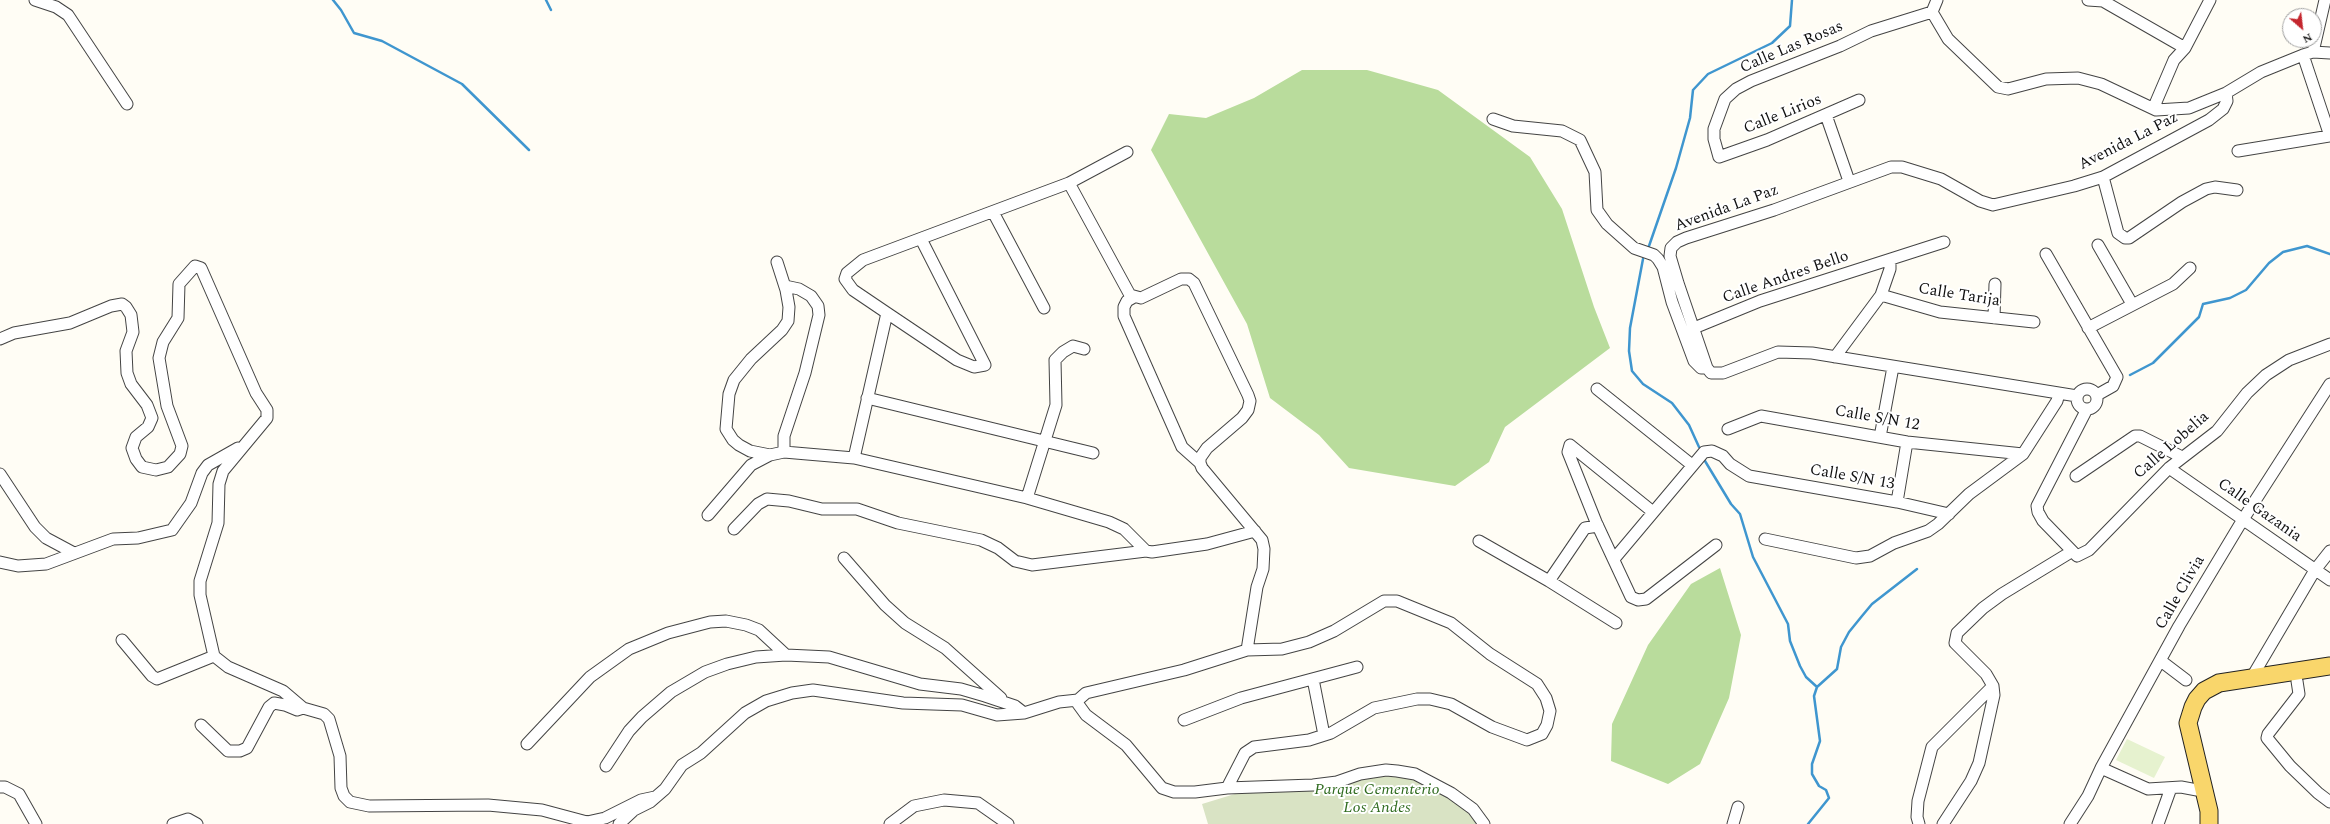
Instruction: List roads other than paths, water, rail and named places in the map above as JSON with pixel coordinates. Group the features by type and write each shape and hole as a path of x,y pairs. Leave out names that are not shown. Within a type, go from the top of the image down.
{"main road":[{"path":"2219,824 2218,804 2202,744 2199,721 2204,708 2215,696 2252,682 2330,666"},
{"path":"2209,824 2209,811 2188,723 2193,707 2204,691 2219,683 2297,681 2330,677"}],"street":[{"path":"36,0 56,7 68,16 127,104"},
{"path":"1937,0 1932,12 1948,39 1998,87 2008,89 2046,79 2078,78 2101,84 2156,110 2189,108 2226,93 2261,72 2308,54 2330,53"},
{"path":"2088,0 2104,1 2185,48"},
{"path":"2156,110 2156,102 2174,60 2185,48 2210,0"},
{"path":"2238,151 2330,136 2308,54 2325,0"},
{"name":"Calle Las Rosas","path":"1719,157 1714,139 1714,129 1725,98 1736,89 1751,81 1840,46 1871,30 1932,12"},
{"name":"Avenida La Paz","path":"1707,368 1670,256 1671,248 1677,242 1774,210 1849,181 1891,167 1902,167 1941,179 1980,201 1993,205 2074,186 2103,176 2219,113 2226,104 2226,93"},
{"name":"Calle Lirios","path":"1719,157 1767,140 1858,100"},
{"path":"1826,115 1849,181"},
{"path":"1493,118 1513,126 1562,131 1580,140 1595,172 1597,210 1607,224 1634,248 1654,255 1658,259 1663,267 1672,302 1694,361 1701,368 1707,368 1711,373 1723,373 1778,352 1835,357 2077,396"},
{"path":"921,239 985,365 974,367 957,360 853,290 845,279 847,273 863,260 1069,183 1127,152"},
{"path":"2103,176 2118,233 2124,238 2129,238 2182,202 2206,189 2215,187 2237,190"},
{"path":"1069,183 1125,288 1134,297 1141,298 1177,281 1190,279 1194,283 1248,396 1250,401 1248,410 1242,418 1207,448 1200,458 1200,463"},
{"path":"993,212 1044,308"},
{"name":"Calle Andres Bello","path":"1694,328 1760,301 1890,261 1944,242"},
{"path":"2098,245 2132,304"},
{"path":"2046,254 2117,377 2112,386 2097,394"},
{"path":"1835,357 1881,295 1890,269 1890,261"},
{"path":"770,455 750,451 732,440 726,429 727,414 734,380 751,359 782,330 788,321 789,308 785,286 777,262"},
{"path":"0,339 14,333 70,323 112,306 122,304 126,307 131,315 133,332 126,351 127,372 131,384 147,405 152,418 148,427 136,437 132,448 136,459 142,467 156,470 168,467 180,454 182,446 166,406 158,358 163,342 178,318 179,284 195,266 201,268 256,393 267,410 267,418 243,445 223,471 219,484 218,523 200,581 200,595 214,656 239,673 283,691 303,708 324,714 329,719 340,756 341,788 344,796 357,805 488,805 542,810 587,822 605,818 641,800 655,796"},
{"path":"2088,328 2173,284 2190,268"},
{"path":"1994,318 1995,284"},
{"path":"784,452 784,436 805,373 819,315 818,306 811,296 799,289 785,286"},
{"name":"Calle Tarija","path":"1881,295 1940,312 2034,322"},
{"path":"1134,297 1127,301 1124,307 1124,316 1182,447 1200,463 1202,468 1262,540 1264,549 1263,568 1257,587 1247,650"},
{"path":"854,458 887,313"},
{"name":"Calle Lobelia","path":"1993,686 1986,674 1955,643 1957,633 1983,608 2002,594 2076,554 2089,550 2169,468 2217,431 2247,393 2266,375 2289,360 2330,344"},
{"path":"1027,498 1056,405 1054,360 1073,346 1084,349"},
{"path":"1880,437 1893,367"},
{"name":"Calle Clivia","path":"2070,824 2088,796 2101,768 2179,626 2242,521 2330,384"},
{"path":"2086,388 2097,394 2097,403 2093,408 2087,409 2079,405 2077,396 2080,391 2086,388"},
{"path":"1597,389 1692,465 1614,559"},
{"path":"1765,539 1856,558 1864,558 1894,543 1928,531 1949,514 1969,494 2023,454 2057,401 2059,393"},
{"path":"867,398 1093,453"},
{"path":"2076,554 2043,521 2038,512 2037,506 2040,498 2067,452 2087,409"},
{"name":"Calle S/N 12","path":"1728,429 1761,416 1907,442 2023,454"},
{"path":"2076,476 2135,436 2140,436 2182,457"},
{"path":"1897,502 1907,442"},
{"path":"0,562 18,566 46,564 113,539 138,538 172,530 190,503 202,473 208,465 243,445"},
{"path":"1653,512 1570,445 1568,452 1598,526 1631,597 1638,600 1646,599 1716,545"},
{"name":"Calle S/N 13","path":"1692,465 1704,452 1712,451 1723,456 1730,464 1748,476 1897,502 1949,514"},
{"path":"708,515 751,464 770,455 784,452 854,458 1027,498 1109,522 1124,530 1146,550"},
{"name":"Calle Gazania","path":"2169,468 2242,521 2330,580"},
{"path":"0,474 35,527 46,538 74,553"},
{"path":"734,528 758,504 767,499 789,501 822,509 857,509 898,523 981,540 998,548 1015,561 1032,565 1146,550 1161,551 1207,544 1256,531"},
{"path":"1549,581 1585,528 1598,526"},
{"path":"1479,542 1549,581 1616,623"},
{"path":"2252,682 2315,570 2330,551"},
{"path":"844,558 885,605 905,623 945,648 1004,701 1024,713"},
{"path":"619,824 634,810 650,802 655,796 665,789 682,765 701,752 745,713 766,701 792,693 813,690 903,703 962,704 997,715 1024,713 1059,702 1078,700 1086,693 1184,670 1247,650 1282,649 1309,642 1334,631 1384,601 1397,602 1452,623 1490,654 1517,669 1537,684 1546,698 1550,711 1547,725 1542,734 1527,740 1492,727 1451,704 1430,699 1417,699 1374,708 1324,735 1309,740 1254,747 1245,753 1227,788"},
{"path":"527,744 590,677 629,649 668,633 710,622 726,621 746,625 759,630 786,655"},
{"path":"122,640 152,676 157,678 214,656"},
{"path":"606,766 629,731 642,717 671,692 705,672 736,661 756,657 786,655 828,657 920,684 961,690 1004,701"},
{"path":"2161,661 2186,680"},
{"path":"1184,720 1241,698 1357,667"},
{"path":"1313,679 1324,735"},
{"path":"2297,681 2299,694 2268,734 2267,738 2290,766 2318,793 2330,802"},
{"path":"1919,824 1917,817 1918,801 1932,747 1993,686"},
{"path":"1943,824 1971,781 1980,763 1992,707 1993,686"},
{"path":"1078,700 1079,709 1126,745 1162,788 1174,792 1195,792 1227,788 1313,785 1337,782 1360,774 1386,770 1397,771 1415,774 1451,792 1473,809 1484,824"},
{"path":"201,725 228,751 240,751 247,748 269,706 274,703 285,705 297,710 303,708"},
{"path":"2101,768 2148,789 2181,787 2197,790 2204,788"},
{"path":"0,787 5,787 19,794 36,824"},
{"path":"2158,824 2171,788"},
{"path":"890,824 914,806 944,800 965,800 978,803 1008,824"},
{"path":"1733,824 1738,807"},
{"path":"173,824 188,819 197,824"}],"waterway":[{"path":"333,0 341,10 354,33 382,41 462,84 529,150"},
{"path":"546,0 551,10"},
{"path":"1649,246 1676,168 1690,118 1693,90 1708,74 1772,43 1790,26 1792,0"},
{"path":"2130,375 2153,363 2199,317 2203,304 2230,298 2246,290 2269,263 2283,252 2307,246 2330,254"},
{"path":"1643,259 1630,328 1629,351 1632,371 1643,384 1672,403 1689,425 1699,447"},
{"path":"1705,461 1731,504 1740,514 1753,557 1788,624 1790,641 1800,666 1806,677 1817,687"},
{"path":"1808,824 1829,798 1826,790 1819,786 1812,774 1812,764 1820,741 1814,696 1817,687 1837,669 1841,647 1849,632 1872,604 1917,569"}],"park label":[{"name":"Parque Cementerio Los Andes","path":"1377,800"}]}
